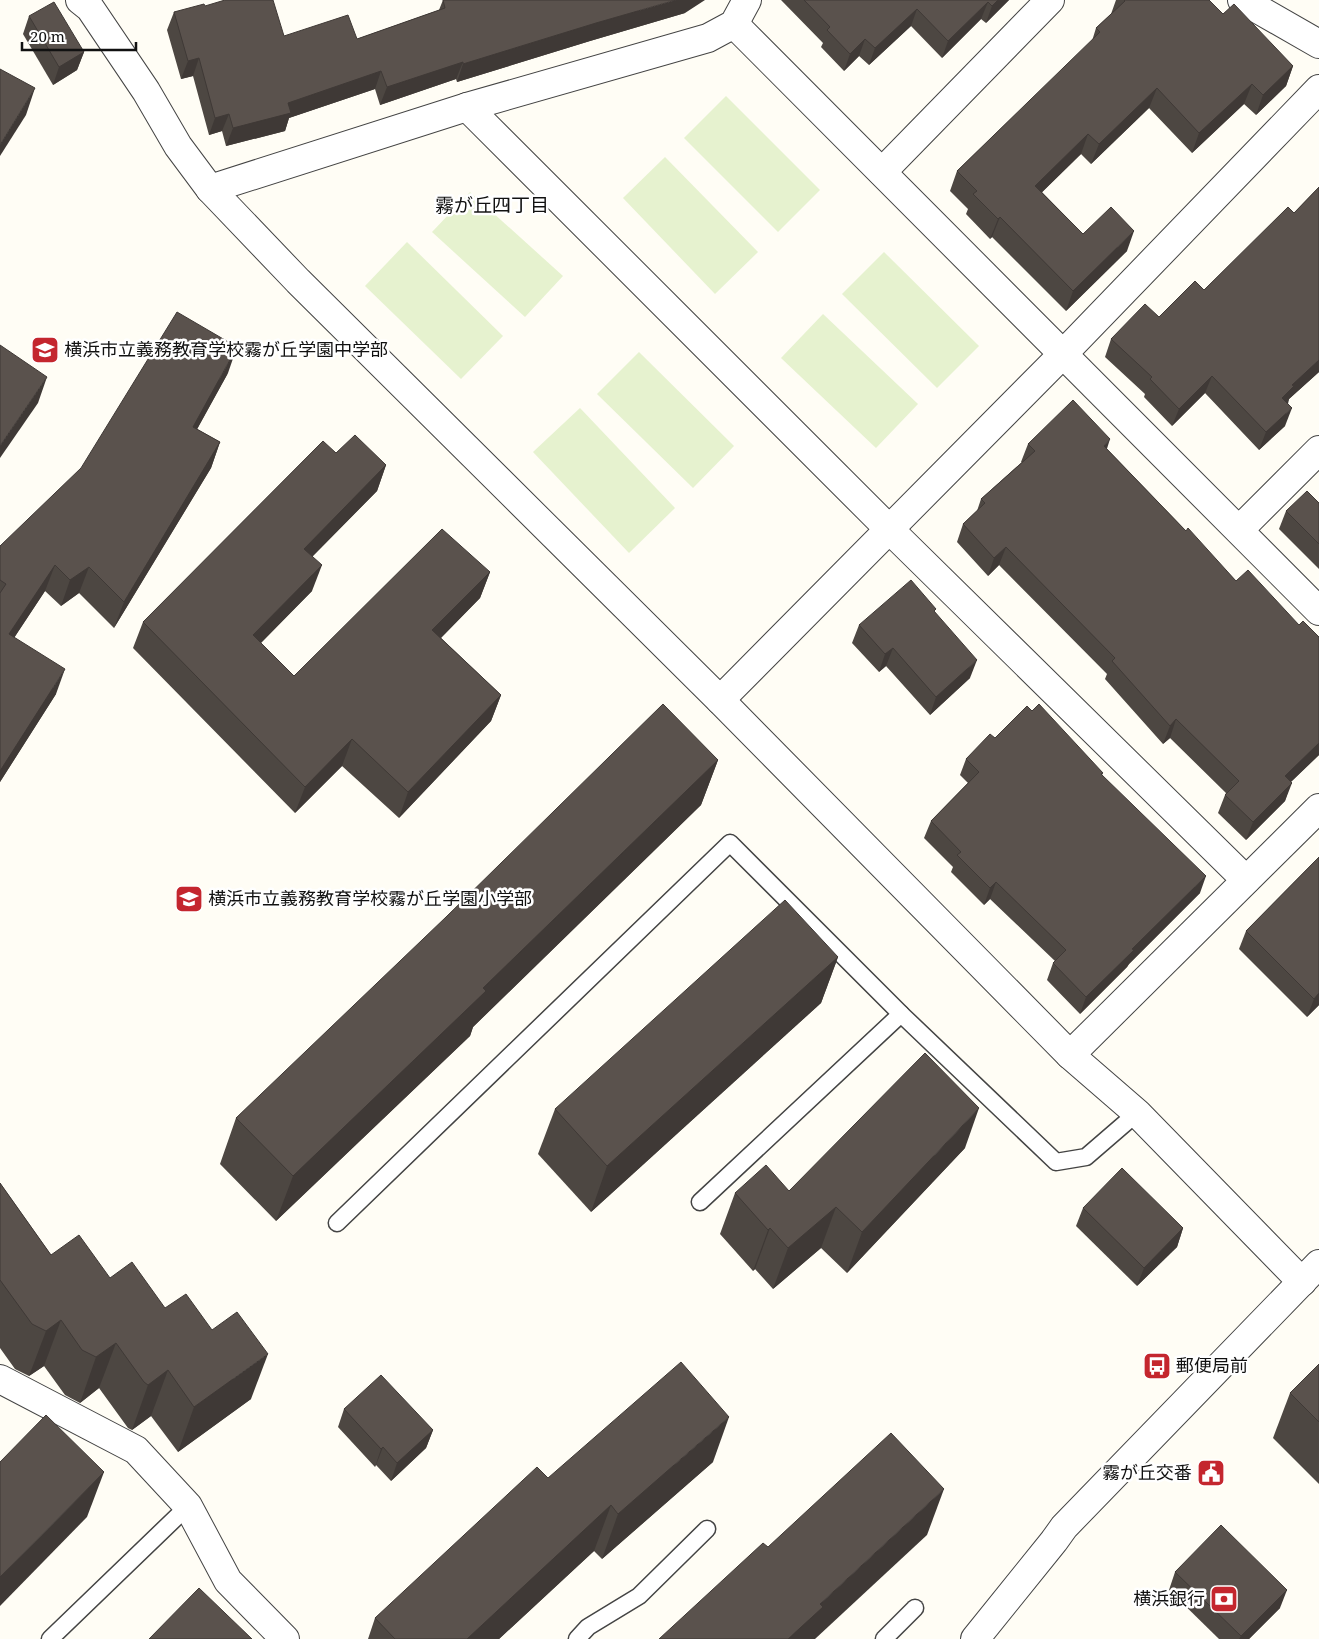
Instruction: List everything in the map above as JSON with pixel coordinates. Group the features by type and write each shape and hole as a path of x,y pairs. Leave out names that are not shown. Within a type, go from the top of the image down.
{"street":[{"path":"80,0 90,8 146,90 178,146 210,189 298,281 720,700 1070,1055 1137,1113 1310,1273 1064,1527 975,1639"},
{"path":"210,189 467,107 708,38 734,24 747,0"},
{"path":"882,172 1050,0"},
{"path":"1242,0 1319,44"},
{"path":"734,24 1319,611"},
{"path":"720,700 1062,355 1319,89"},
{"path":"467,107 889,529 1246,880"},
{"path":"1239,530 1319,450"},
{"path":"1070,1055 1319,808"},
{"path":"0,1379 136,1450 188,1506 228,1581 285,1639"}],"lane":[{"path":"337,1223 730,844 901,1014 1056,1162 1086,1157 1137,1113"},
{"path":"700,1202 901,1014"},
{"path":"50,1639 188,1506"},
{"path":"577,1639 588,1627 639,1596 707,1529"},
{"path":"884,1639 915,1608"}],"green space":[{"path":"726,96 820,190 778,232 684,138"},
{"path":"665,157 758,252 715,294 623,198"},
{"path":"470,192 563,276 525,317 432,232"},
{"path":"407,242 503,336 461,379 365,286"},
{"path":"884,252 979,346 937,388 842,294"},
{"path":"823,314 918,404 876,448 781,358"},
{"path":"639,352 734,446 693,488 597,394"},
{"path":"580,408 675,508 629,553 533,452"}],"building":[{"path":"225,0 273,0 284,36 348,15 357,39 445,8 443,0 676,0 463,64 463,62 387,87 381,71 288,103 291,113 233,128 229,114 215,118 199,58 188,61 174,12"},
{"path":"804,0 998,0 992,6 988,2 948,41 917,9 875,48 865,39 850,54 827,30 830,27"},
{"path":"1124,0 1209,0 1223,14 1234,4 1293,66 1263,95 1252,84 1199,133 1157,88 1099,144 1088,134 1035,186 1083,234 1111,207 1134,231 1073,291 1000,217 998,219 973,194 977,191 957,171 1100,32 1096,28"},
{"path":"54,2 84,52 59,67 29,16"},
{"path":"0,69 35,88 0,145"},
{"path":"1319,187 1319,360 1292,385 1294,386 1282,398 1292,408 1266,432 1212,376 1179,409 1150,379 1152,377 1111,339 1145,304 1159,317 1195,281 1204,290 1288,207 1294,213"},
{"path":"177,312 237,347 193,427 220,442 124,602 89,567 70,580 55,565 9,634 65,669 0,771 0,593 6,584 0,580 0,546 81,468"},
{"path":"0,345 47,377 0,446"},
{"path":"1073,400 1110,439 1104,446 1186,531 1188,528 1236,581 1248,570 1299,625 1303,621 1319,637 1319,743 1285,776 1292,783 1253,822 1225,795 1239,781 1176,719 1170,726 1112,661 1115,658 1006,547 994,558 963,524 985,503 981,499 1035,451 1028,444"},
{"path":"355,435 386,465 304,549 322,565 253,635 294,676 442,529 490,572 432,630 501,695 408,792 352,739 305,787 143,622 323,441 336,453"},
{"path":"1307,491 1319,503 1319,544 1286,511"},
{"path":"911,580 936,609 934,611 977,660 936,697 893,648 885,654 859,625"},
{"path":"663,704 718,760 483,988 486,991 293,1176 236,1118 446,917"},
{"path":"1039,704 1103,773 1101,774 1206,876 1086,997 1053,963 1066,950 996,882 990,888 957,855 961,852 931,821 979,772 966,759 990,734 995,738 1027,706 1032,711"},
{"path":"1319,857 1319,993 1314,999 1246,931"},
{"path":"785,900 838,957 607,1166 555,1109"},
{"path":"925,1053 979,1108 862,1232 836,1207 788,1248 770,1228 768,1230 735,1193 766,1165 789,1191"},
{"path":"1122,1168 1183,1228 1144,1268 1083,1208"},
{"path":"0,1183 51,1255 79,1235 110,1278 132,1262 165,1308 186,1294 212,1330 237,1312 268,1354 194,1407 168,1370 148,1385 144,1382 116,1343 96,1357 82,1350 61,1320 46,1331 32,1324 0,1280"},
{"path":"681,1362 729,1417 618,1514 611,1505 467,1639 395,1639 375,1618 537,1467 548,1478"},
{"path":"1319,1364 1319,1422 1290,1393"},
{"path":"381,1375 433,1430 397,1463 383,1447 381,1449 344,1409"},
{"path":"46,1415 104,1472 0,1577 0,1462"},
{"path":"891,1433 944,1489 820,1604 823,1607 788,1639 659,1639 763,1543 768,1547"},
{"name":"横浜銀行","path":"1221,1525 1287,1590 1241,1636 1175,1572"},
{"path":"199,1588 252,1639 149,1639"}],"place":[{"name":"横浜市立義務教育学校霧が丘学園中学部","path":"45,350"},
{"name":"横浜市立義務教育学校霧が丘学園小学部","path":"189,899"},
{"name":"郵便局前","path":"1157,1366"},
{"name":"霧が丘交番","path":"1211,1473"},
{"name":"横浜銀行","path":"1224,1599"}],"district":[{"name":"霧が丘四丁目","path":"492,205"}]}
